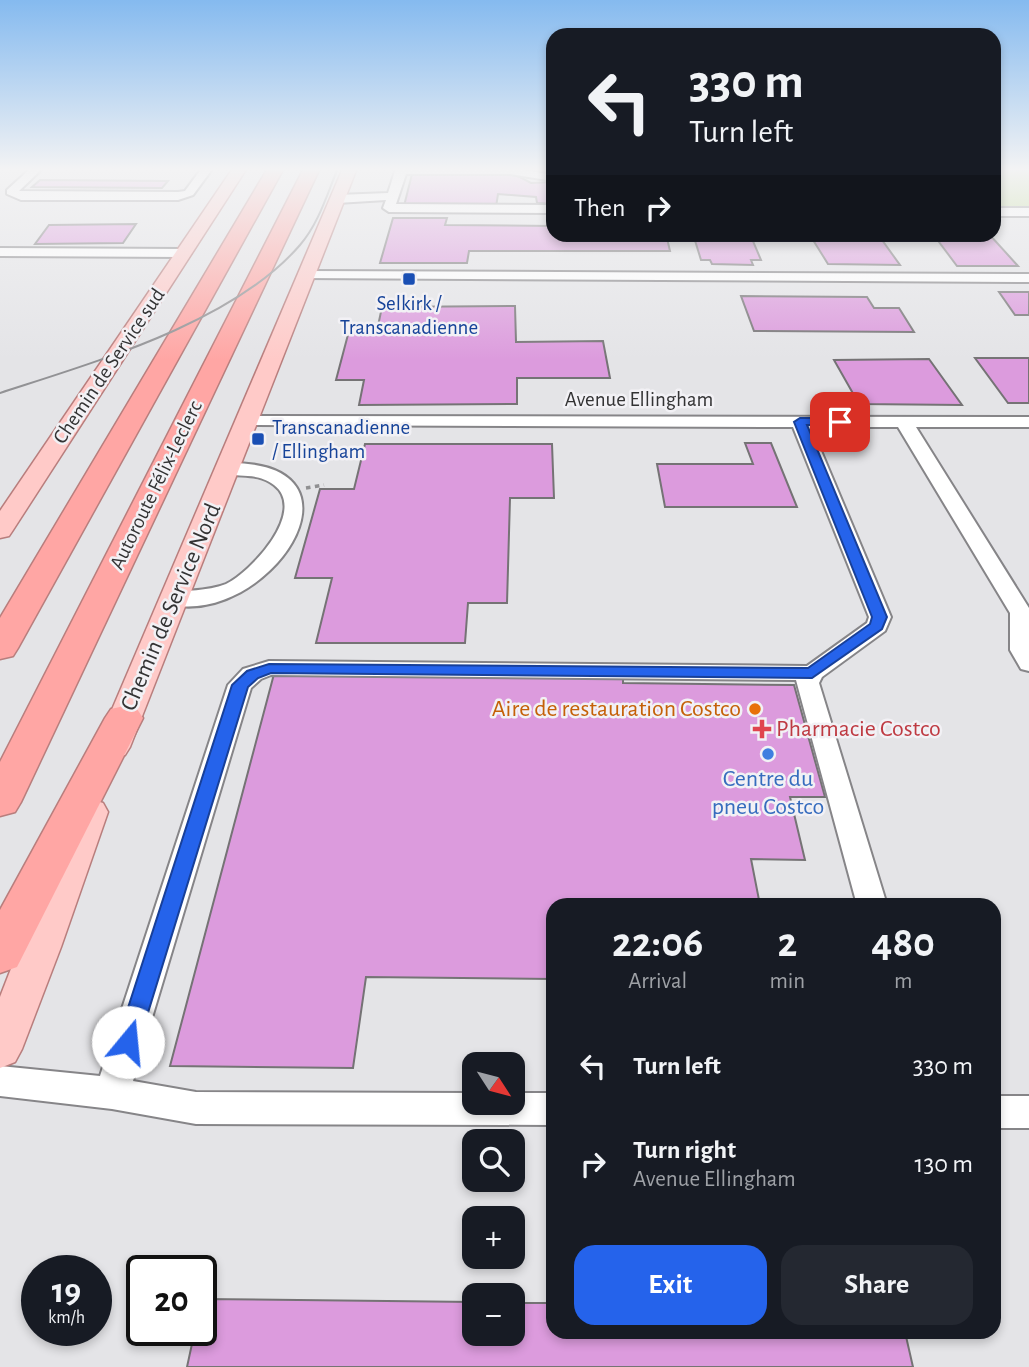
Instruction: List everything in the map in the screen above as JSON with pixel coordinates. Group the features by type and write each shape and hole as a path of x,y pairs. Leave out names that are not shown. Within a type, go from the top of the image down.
{"highway":[{"name":"Autoroute Félix-Leclerc","path":"0,648 239,232"},
{"name":"Autoroute Félix-Leclerc","path":"0,802 281,232"},
{"path":"0,954 124,718"}],"main road":[{"name":"Chemin de Service sud","path":"0,530 198,232"},
{"name":"Chemin de Service Nord","path":"0,1049 46,934 124,718 249,421 324,232"}],"street":[{"path":"2,254 184,253"},
{"path":"307,275 1029,278"},
{"name":"Avenue Ellingham","path":"249,421 1029,422"},
{"path":"800,422 880,617 877,626 812,673 807,683 870,898"},
{"path":"904,422 1021,612 1022,650 1029,664"},
{"path":"175,599 217,594 245,582 271,561 288,534 292,508 289,492 284,485 263,471 229,469"},
{"path":"112,1093 240,685 252,674 269,668 812,673"},
{"path":"0,1081 112,1093 196,1108 546,1109"},
{"path":"1001,1112 1029,1112"}],"path":[{"path":"311,488 324,485"}],"building":[{"path":"44,232 131,232 123,243 35,244"},
{"path":"389,232 546,232 546,242 668,242 670,251 469,251 467,263 380,263"},
{"path":"695,242 753,242 761,260 751,260 753,265 712,264 710,260 701,260"},
{"path":"814,242 883,242 900,265 828,264"},
{"path":"939,242 996,242 1018,266 957,266"},
{"path":"999,292 1029,292 1029,315 1015,315"},
{"path":"741,296 867,297 874,308 899,308 914,332 754,331"},
{"path":"515,306 516,342 603,341 610,378 517,378 517,404 359,405 364,380 336,380 350,327 378,326 382,307"},
{"path":"975,358 1029,358 1029,403 1008,403"},
{"path":"929,359 962,405 859,404 834,360"},
{"path":"745,443 771,443 797,507 665,507 657,464 753,464"},
{"path":"365,444 552,444 554,498 510,498 507,603 468,603 465,643 316,643 332,578 295,578 320,489 354,489"},
{"path":"274,674 623,675 623,683 794,685 825,797 790,797 805,860 751,859 759,898 546,898 546,979 366,977 353,1068 170,1066"},
{"path":"217,1299 462,1302 462,1346 525,1346 525,1303 546,1303 546,1339 907,1339 913,1367 187,1367 192,1346 217,1346"}],"tram line":[{"path":"0,393 119,353 201,318 238,297 272,272 300,245 309,232"}],"place":[{"name":"Selkirk / Transcanadienne","path":"409,279"},
{"name":"Transcanadienne / Ellingham","path":"258,439"},
{"name":"Aire de restauration Costco","path":"755,709"},
{"name":"Pharmacie Costco","path":"762,729"},
{"name":"Centre du pneu Costco","path":"768,754"}],"route":[{"path":"128,1042 240,685 252,674 269,668 812,673 877,626 880,617 800,422 840,422"}]}
